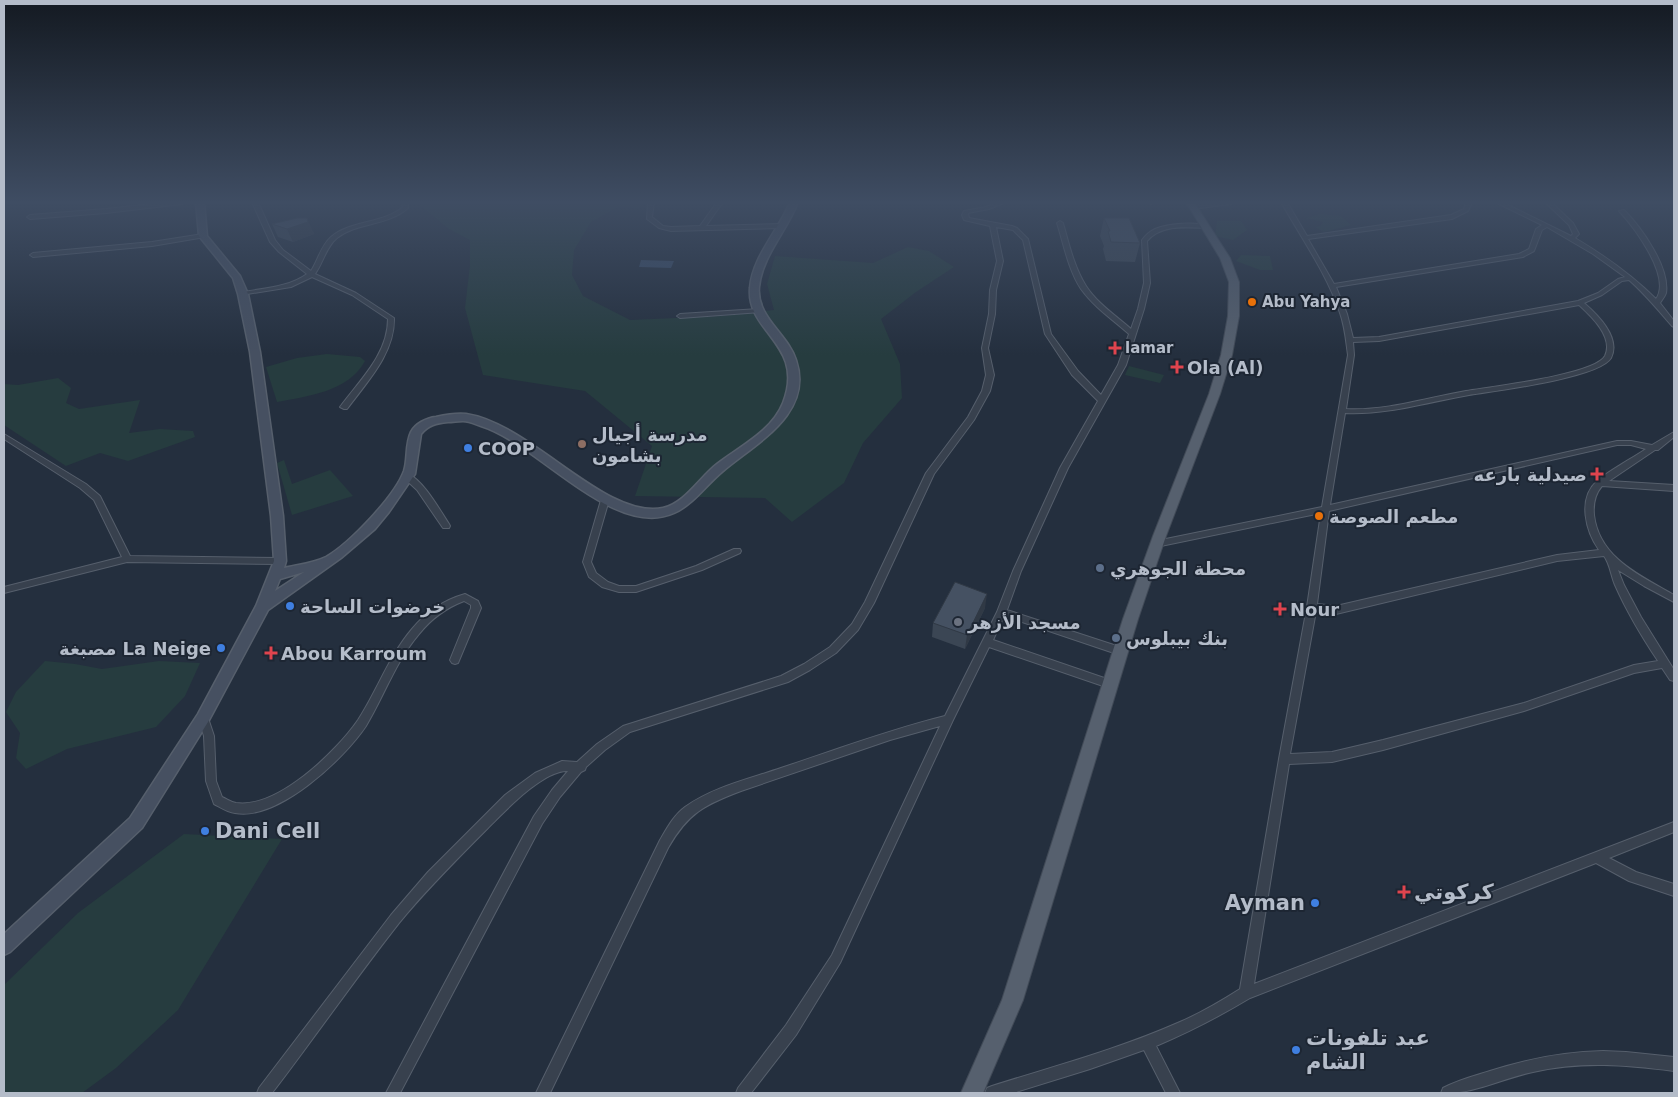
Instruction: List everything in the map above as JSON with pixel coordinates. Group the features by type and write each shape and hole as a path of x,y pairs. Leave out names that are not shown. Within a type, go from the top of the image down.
{"main road":[{"path":"972,1093 992,1051 1012,1000 1120,651 1156,544 1215,396 1228,350 1234,304 1234,283 1221,253"}],"street":[{"path":"33,256 61,253"},
{"path":"4,946 136,823 203,718 263,606 280,561 277,516 255,352 243,294 237,278 217,253"},
{"path":"287,253 312,274 354,294 391,318 390,334 380,357 344,407"},
{"path":"243,294 290,285 304,280 312,274 324,253"},
{"path":"263,606 330,561 376,520 407,476 413,459 413,436 425,425 439,419 464,418 495,427 553,462 605,500 633,512 648,515 666,512 676,507 780,420 788,406 795,372 789,353 760,311 755,295 757,276 766,253"},
{"path":"393,1093 538,820 558,791 581,766 610,739 627,729 766,686 791,675 832,650 855,627 930,473 971,418 986,391 990,375 985,348 992,314 993,290 1000,261 998,253"},
{"path":"1029,253 1048,334 1075,373 1102,400"},
{"path":"1069,253 1083,287 1094,300 1132,332"},
{"path":"742,1093 791,1030 836,959 948,719 1002,612 1017,571 1064,468 1126,356 1147,283 1144,253"},
{"path":"1246,993 1284,759 1312,607 1351,363 1351,340 1331,286 1313,253"},
{"path":"1331,286 1516,258 1526,253"},
{"path":"1594,253 1630,278 1656,302 1674,325"},
{"path":"1656,253 1666,273 1668,282 1666,295 1663,300 1656,302"},
{"path":"1351,340 1379,339 1580,303 1600,294 1620,280 1630,278"},
{"path":"1343,411 1367,411 1415,403 1546,378 1596,366 1606,360 1610,354 1611,346 1597,320 1580,303"},
{"path":"680,316 760,311"},
{"path":"1674,434 1600,483 1590,498 1590,516 1595,539 1604,553 1612,560 1674,598"},
{"path":"4,436 83,486 97,498 127,559"},
{"path":"1156,544 1327,510 1617,443 1631,443 1655,448"},
{"path":"407,476 420,488 446,526"},
{"path":"1600,483 1674,488"},
{"path":"605,500 587,562 592,575 605,585 618,589 636,589 699,568 737,551"},
{"path":"1312,607 1345,608 1557,558 1604,553"},
{"path":"4,590 127,559 280,561"},
{"path":"1612,560 1617,580 1674,677"},
{"path":"275,575 330,561"},
{"path":"203,718 209,736 211,781 218,800 234,808 250,808 274,800 298,787 323,768 345,746 362,722 405,646 419,627 445,605 465,598 475,603 476,608 455,660"},
{"path":"1002,612 1120,651"},
{"path":"987,642 1109,684"},
{"path":"1284,759 1332,757 1374,747 1524,707 1634,669 1665,664"},
{"path":"542,1093 664,844 674,826 687,813 707,800 737,788 892,734 948,719"},
{"path":"264,1093 394,919 432,876 510,799 539,776 562,766 581,766"},
{"path":"992,1093 1146,1043 1208,1016 1246,993 1674,827"},
{"path":"1598,858 1633,877 1674,890"},
{"path":"1146,1043 1173,1093"},
{"path":"1448,1093 1516,1068 1552,1060 1607,1056 1674,1064"}],"green space":[{"path":"470,253 574,253 572,275 583,296 630,320 721,316 774,310 767,284 775,256 873,263 894,253 932,253 954,267 916,292 881,319 900,364 902,398 863,443 844,483 792,522 765,498 635,496 652,446 585,391 483,375 465,308"},
{"path":"1241,255 1270,256 1273,270 1260,270 1236,261"},
{"path":"327,354 360,357 365,361 358,371 338,386 314,395 277,402 266,367 297,358"},
{"path":"1129,366 1164,375 1160,383 1125,375"},
{"path":"58,378 71,388 66,403 79,409 140,400 129,433 160,429 193,431 195,437 128,461 100,453 66,466 4,425 4,384 18,385"},
{"path":"284,460 292,484 330,470 353,496 292,515 277,463"},
{"path":"45,661 102,669 159,661 200,663 185,696 156,727 67,749 26,769 16,758 20,733 6,712 16,692"},
{"path":"184,834 282,839 178,1010 116,1068 82,1093 4,1093 4,985 78,913"}],"water":[{"path":"641,260 674,261 671,268 639,267"}],"building":[{"path":"955,582 987,594 967,635 933,623"}],"place":[{"name":"Abu Yahya","path":"1252,302"},
{"name":"lamar","path":"1115,348"},
{"name":"Ola (Al)","path":"1177,367"},
{"name":"مدرسة أجيال بشامون","path":"582,444"},
{"name":"COOP","path":"468,448"},
{"name":"صيدلية بارعه","path":"1597,474"},
{"name":"مطعم الصوصة","path":"1319,516"},
{"name":"محطة الجوهري","path":"1100,568"},
{"name":"خرضوات الساحة","path":"290,606"},
{"name":"Nour","path":"1280,609"},
{"name":"مسجد الأزهر","path":"958,622"},
{"name":"بنك بيبلوس","path":"1116,638"},
{"name":"مصبغة La Neige","path":"221,648"},
{"name":"Abou Karroum","path":"271,653"},
{"name":"Dani Cell","path":"205,831"},
{"name":"كركوتي","path":"1404,892"},
{"name":"Ayman","path":"1315,903"},
{"name":"عبد تلفونات الشام","path":"1296,1050"}]}
